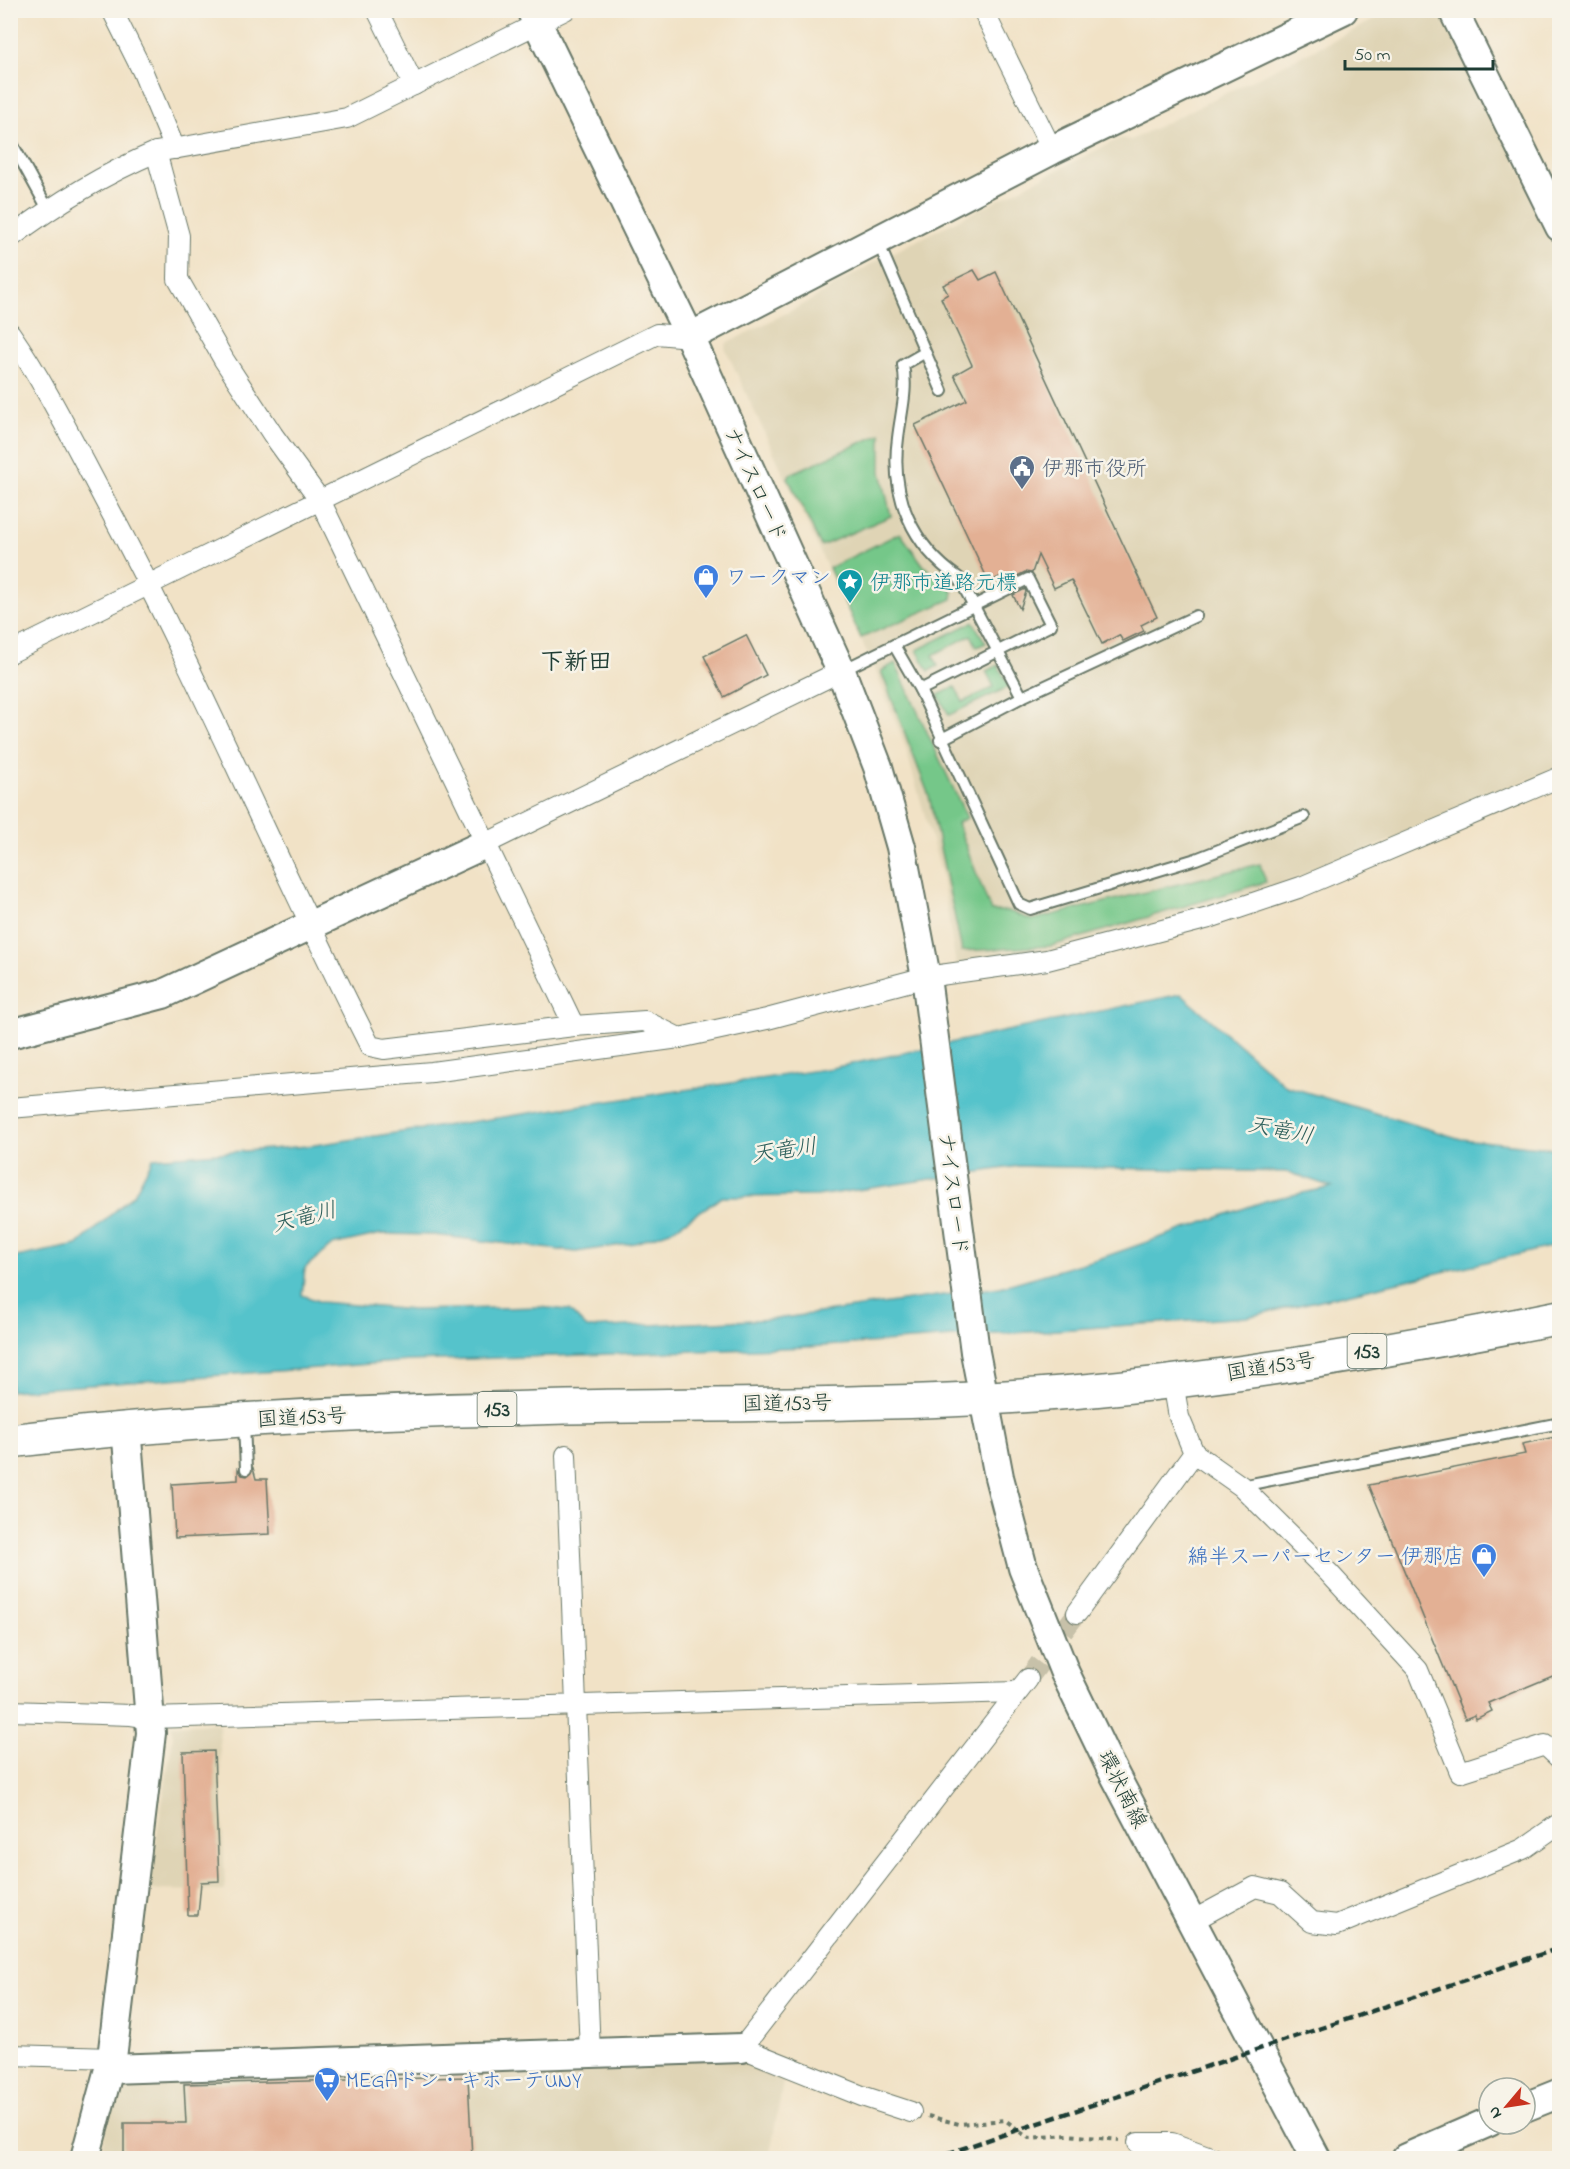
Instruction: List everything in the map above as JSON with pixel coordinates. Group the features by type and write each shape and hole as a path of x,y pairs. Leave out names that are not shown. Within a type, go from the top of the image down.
{"highway":[{"name":"国道153号","path":"10,1441 126,1427 244,1420 521,1408 984,1398 1173,1382 1448,1339 1560,1317"}],"street":[{"path":"112,10 142,70 165,151 178,236 178,279 224,360 273,435 320,500 574,1026"},
{"path":"377,10 414,85"},
{"path":"10,238 48,209 127,164 165,151 347,118 414,85 534,17 565,10"},
{"path":"982,10 1052,150"},
{"path":"10,653 657,334 690,337 1052,150 1343,10"},
{"path":"1453,10 1560,227"},
{"name":"ナイスロード","path":"534,17 690,337 841,671 878,767 898,836 927,984 975,1352 984,1398"},
{"path":"10,333 35,369 150,584 309,927 370,1046 384,1049 574,1026 645,1021 680,1038"},
{"path":"10,1034 163,994 485,844 841,671"},
{"path":"10,1108 432,1072 680,1038 1047,960 1209,918 1334,874 1560,777"},
{"path":"1173,1382 1179,1417 1194,1453 1241,1486 1329,1573 1418,1670 1460,1772 1545,1745 1560,1759"},
{"name":"環状南線","path":"984,1398 1007,1511 1023,1568 1044,1623 1110,1766 1316,2158"},
{"path":"85,2158 111,2063 151,1718 126,1427"},
{"path":"1077,1613 1194,1453"},
{"path":"566,1455 590,2053"},
{"path":"10,1712 130,1715 151,1718 575,1707 1022,1686 742,2048"},
{"path":"1192,1921 1256,1887 1280,1893 1312,1922 1337,1925 1524,1849 1560,1823"},
{"path":"10,2055 111,2063 742,2048 862,2096 911,2112"},
{"path":"1537,2102 1560,2093"},
{"path":"1406,2158 1477,2127"},
{"path":"1138,2143 1172,2143 1213,2158"}],"lane":[{"path":"10,140 48,209"},
{"path":"877,241 942,391"},
{"path":"924,353 903,365 907,383 895,460 898,493 908,521 919,541 945,568 960,578 1022,697"},
{"path":"841,671 973,604 1028,579 1051,624 920,690"},
{"path":"940,740 1022,697 1196,616"},
{"path":"894,645 920,690 940,740 1018,904 1030,909 1196,859 1304,817"},
{"path":"244,1420 246,1469"},
{"path":"1241,1486 1560,1423"}],"path":[{"path":"911,2112 959,2124 1005,2120 1029,2138 1068,2135 1138,2143"}],"shaded area":[{"path":"1392,11 1443,11 1559,249 1559,766 1407,834 1270,889 1046,953 956,965 941,872 905,746 875,670 725,348 727,343 808,302 876,261 1121,138 1131,140"},
{"path":"219,1723 225,1891 148,1890 173,1736 171,1725"},
{"path":"745,2056 785,2072 769,2158 100,2158 115,2093 127,2084"}],"green space":[{"path":"881,434 881,472 891,516 821,546 788,478 790,474"},
{"path":"900,533 924,566 953,591 952,599 861,638 829,568"},
{"path":"973,622 986,643 977,647 971,635 933,655 938,666 929,671 917,650"},
{"path":"895,663 967,818 957,823 991,911 1008,911 1032,920 1260,864 1266,882 1051,946 962,951 929,796 881,671"},
{"path":"998,665 1009,687 949,715 938,695 955,687 963,702 994,687 986,671"}],"water":[{"name":"天竜川","path":"1181,994 1286,1086 1461,1139 1559,1149 1559,1245 1247,1317 809,1347 410,1361 11,1391 11,1258 77,1245 134,1194 153,1158 308,1146 832,1068","holes":["1019,1166 1288,1172 1332,1187 1268,1200 1101,1258 1000,1287 776,1319 587,1328 569,1310 539,1307 413,1310 321,1302 302,1295 305,1268 332,1245 381,1234 434,1235 576,1252 635,1243 670,1231 722,1197 817,1196"]}],"building":[{"name":"伊那市役所","path":"974,270 980,280 996,272 1157,617 1141,625 1144,631 1123,641 1119,635 1102,644 1071,580 1054,588 1038,555 1032,573 1025,572 1007,581 1004,575 989,582 915,425 967,400 954,375 972,365 941,298 948,294 943,285"},
{"path":"1025,589 1026,592 1020,609 1013,595"},
{"path":"746,635 766,675 724,697 704,656"},
{"name":"綿半スーパーセンター 伊那店","path":"1560,1436 1560,1673 1488,1703 1492,1711 1476,1719 1475,1715 1465,1719 1369,1485 1525,1454 1522,1444"},
{"path":"253,1468 256,1479 267,1479 270,1534 175,1538 172,1484 238,1480 238,1469 242,1475 247,1476"},
{"path":"214,1751 219,1881 201,1882 198,1915 188,1915 183,1752"},
{"name":"MEGAドン・キホーテUNY","path":"468,2077 472,2158 124,2158 124,2123 186,2123 184,2084"}],"tunnel":[{"path":"1028,1679 1077,1613"}],"railway":[{"path":"934,2158 1560,1948"}],"place":[{"name":"伊那市役所","path":"1022,491"},
{"name":"ワークマン","path":"706,600"},
{"name":"伊那市道路元標","path":"850,605"},
{"name":"綿半スーパーセンター 伊那店","path":"1484,1579"},
{"name":"MEGAドン・キホーテUNY","path":"327,2103"}],"district":[{"name":"下新田","path":"576,661"}]}
